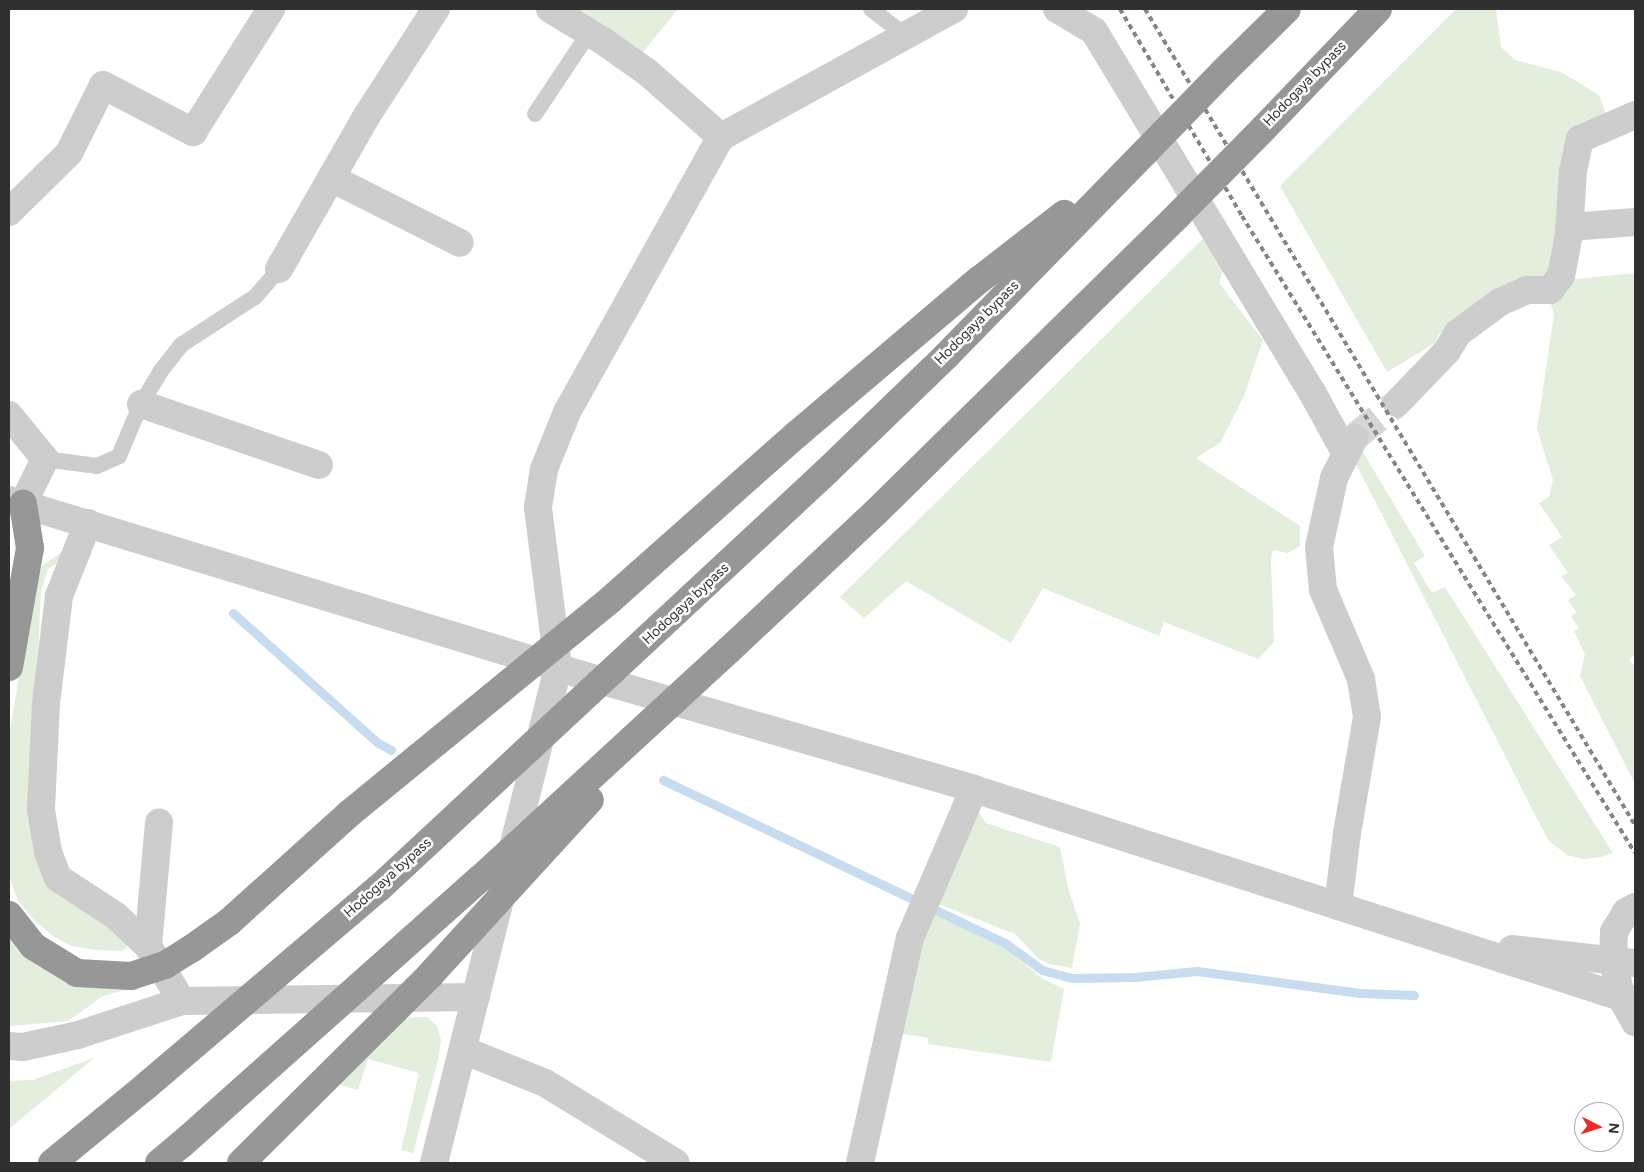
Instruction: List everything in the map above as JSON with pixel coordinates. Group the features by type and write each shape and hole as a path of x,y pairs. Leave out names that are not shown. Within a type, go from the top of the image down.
{"highway":[{"name":"Hodogaya bypass","path":"52,1163 146,1086 379,888 826,472 946,356 1146,150 1287,9"},
{"name":"Hodogaya bypass","path":"159,1163 481,878 875,513 1180,214 1378,9"},
{"path":"9,915 33,946 77,973 131,976 164,965 191,950 229,922 350,813 610,600 796,435 979,280 1146,150"},
{"path":"9,528 16,502"},
{"path":"9,667 30,548 16,502"},
{"path":"241,1163 430,975 729,650"}],"street":[{"path":"9,212 69,152 102,84 193,132 272,9"},
{"path":"279,269 366,117 436,9"},
{"path":"550,9 647,72 721,137"},
{"path":"434,1163 558,668 538,507 544,469 567,412 721,137 954,9"},
{"path":"1057,9 1094,32 1312,392 1351,445 1334,478 1318,547 1322,590 1361,680 1367,716 1347,833 1338,906"},
{"path":"1397,404 1447,351 1458,333 1500,302 1527,290 1550,290 1561,276 1570,227 1573,171 1580,139 1635,115"},
{"path":"331,178 460,243"},
{"path":"1570,227 1635,222"},
{"path":"141,404 319,465"},
{"path":"9,415 45,459 16,502 558,668 974,789 1628,998"},
{"path":"88,523 59,596 46,703 41,810 48,852 58,878 116,916 148,946 182,1001"},
{"path":"860,1163 910,938 974,789"},
{"path":"148,946 159,822"},
{"path":"1635,907 1626,912 1614,932 1624,962 1628,998 1635,1022"},
{"path":"1446,940 1624,962"},
{"path":"9,1046 23,1047 78,1035 182,1001 476,997"},
{"path":"463,1050 545,1083 676,1163"}],"lane":[{"path":"872,9 906,36"},
{"path":"535,114 589,33"},
{"path":"45,459 97,466 119,456 141,404 160,372 181,344 255,297 279,269"}],"green space":[{"path":"575,9 678,9 643,52"},
{"path":"1456,9 1496,9 1501,47 1515,60 1561,72 1599,95 1608,120 1568,139 1552,279 1491,299 1439,334 1435,343 1387,372 1280,186"},
{"path":"1205,237 1224,267 1219,283 1263,340 1244,396 1220,443 1196,458 1300,526 1300,546 1288,553 1273,550 1271,560 1274,642 1258,659 1164,622 1159,636 1043,588 1011,643 906,581 864,618 840,597"},
{"path":"1635,273 1635,655 1629,659 1635,667 1635,784 1580,676 1585,655 1574,631 1579,628 1571,616 1576,612 1568,600 1576,595 1561,576 1568,573 1549,545 1562,537 1539,503 1549,497 1553,480 1537,429 1554,314 1549,298 1567,280"},
{"path":"1361,449 1425,556 1414,563 1432,593 1445,587 1613,853 1601,857 1583,859 1567,855 1548,840 1354,460"},
{"path":"64,551 65,558 48,569 41,591 31,808 99,915 128,946 123,951 96,950 71,946 53,936 34,920 18,901 9,876 9,737 35,577 44,564"},
{"path":"977,810 986,823 1060,847 1068,888 1080,924 1072,968 1049,964 1039,959 1015,934 936,903"},
{"path":"931,913 1004,947 1043,979 1064,989 1051,1062 928,1044 928,1038 896,1033"},
{"path":"9,937 129,989 103,996 68,1021 9,1026"},
{"path":"427,1017 437,1026 441,1040 438,1060 413,1153 401,1150 419,1073 368,1059 358,1090 331,1082 393,1018"},
{"path":"94,1058 9,1129 9,1081 32,1080"}],"waterway":[{"path":"233,613 378,743 391,750"},
{"path":"663,780 1005,943 1042,970 1072,978 1135,977 1197,971 1360,993 1414,995"}],"tunnel":[{"path":"1356,436 1397,403"}],"railway":[{"path":"1120,9 1242,216 1635,853"},
{"path":"1145,9 1635,825"}]}
